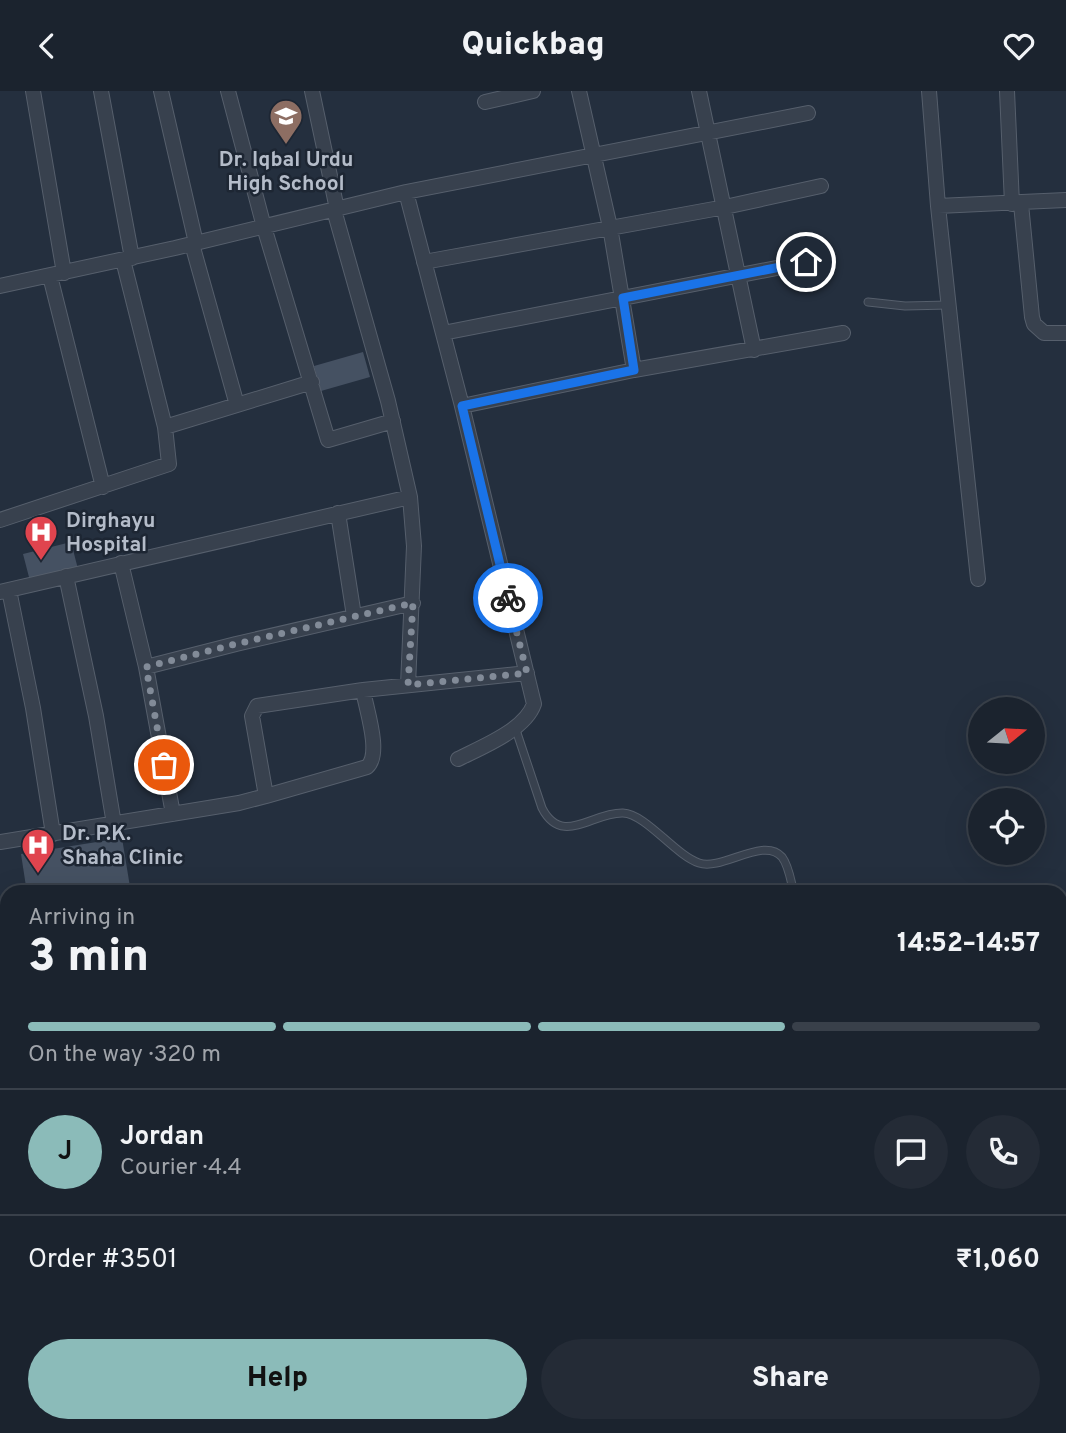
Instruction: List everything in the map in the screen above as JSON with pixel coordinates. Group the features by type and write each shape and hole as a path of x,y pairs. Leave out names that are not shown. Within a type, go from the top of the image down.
{"street":[{"path":"33,91 57,274 103,487"},
{"path":"0,520 169,464 165,427 127,259 101,91"},
{"path":"161,91 194,244 237,405"},
{"path":"228,91 264,227 328,440 393,422"},
{"path":"312,91 335,210 393,422 410,497 414,547 408,685"},
{"path":"485,102 533,91"},
{"path":"579,91 610,227 634,370"},
{"path":"699,91 754,350"},
{"path":"929,91 938,206 978,579"},
{"path":"1007,91 1016,204 1032,317 1039,330 1044,333 1066,333"},
{"path":"0,286 194,244 406,193 808,113"},
{"path":"424,262 724,207 821,186"},
{"path":"406,193 462,406 534,704 526,718 515,727 458,759"},
{"path":"938,206 1066,200"},
{"path":"443,333 828,258"},
{"path":"462,406 634,370 843,333"},
{"path":"165,427 312,382"},
{"path":"53,834 33,708 4,591 410,497"},
{"path":"338,513 354,617"},
{"path":"121,563 146,667 173,814"},
{"path":"66,576 96,716 114,824"},
{"path":"146,667 413,603"},
{"path":"266,796 252,716 257,706 363,690 527,673"},
{"path":"0,842 239,803 367,767 372,762 374,752 363,690"}],"lane":[{"path":"867,302 905,306 948,305"},
{"path":"515,727 542,808 548,821 558,827 570,827 623,813 635,816 690,859 701,864 712,865 766,850 775,852 787,866 792,885"}],"building":[{"path":"363,352 370,377 321,391 314,366"},
{"path":"71,542 78,569 30,581 23,554"},
{"path":"122,838 130,885 26,885 21,854"}],"way so far":[{"path":"164,765 146,667 413,603 408,685 527,673 508,598"}],"place":[{"name":"Dr. Iqbal Urdu High School","path":"286,146"},
{"name":"Dirghayu Hospital","path":"41,562"},
{"name":"Dr. P.K. Shaha Clinic","path":"38,875"}],"route":[{"path":"508,598 462,406 634,370 623,298 806,262"}]}
